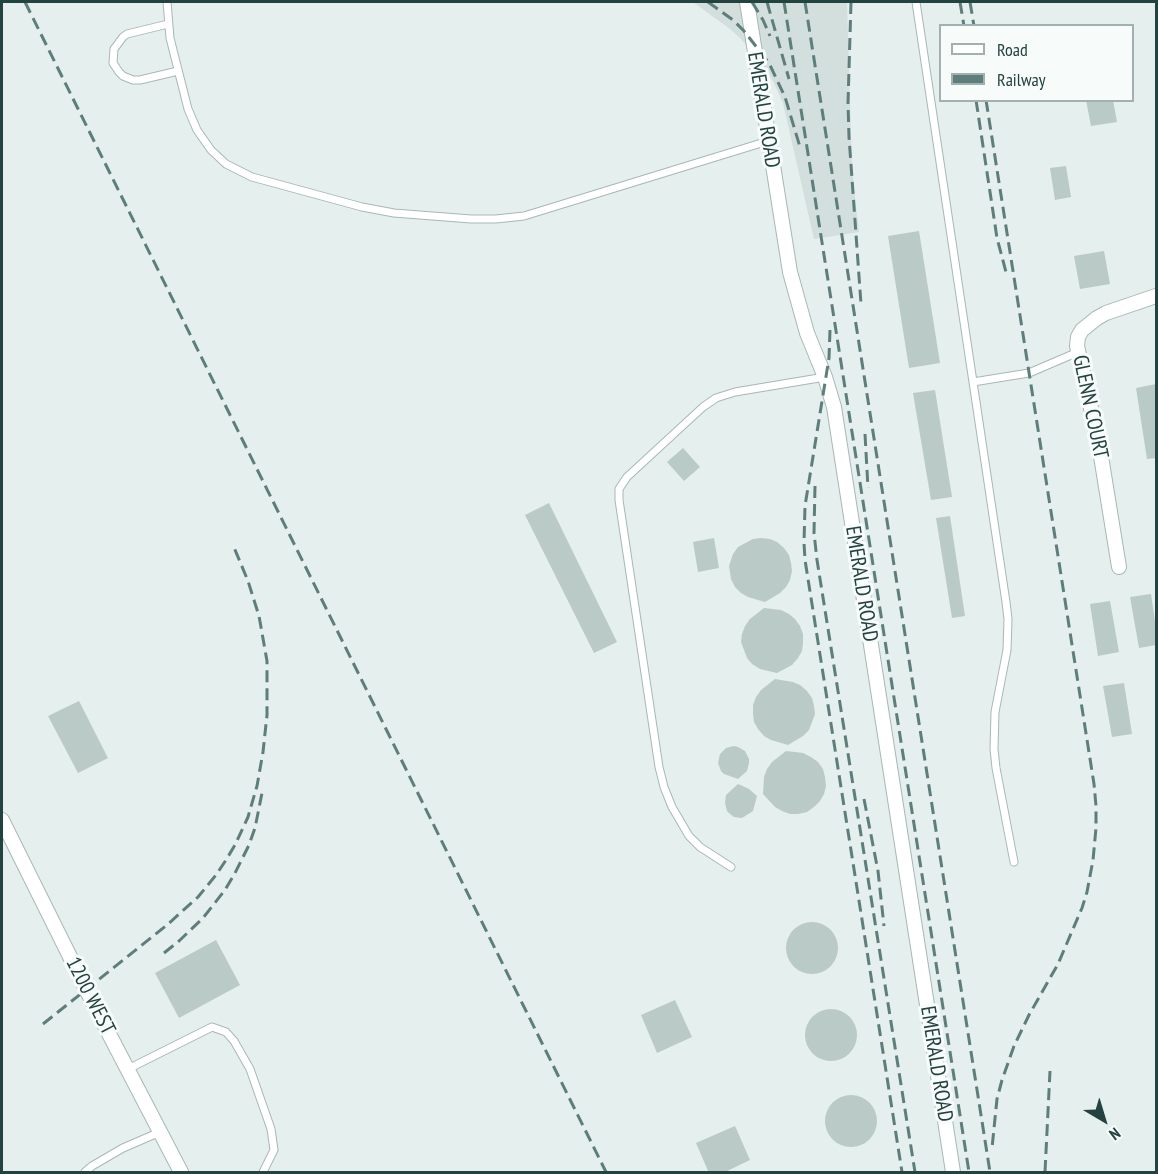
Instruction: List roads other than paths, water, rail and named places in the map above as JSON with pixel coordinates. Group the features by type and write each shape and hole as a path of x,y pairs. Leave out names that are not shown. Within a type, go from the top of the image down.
{"street":[{"name":"EMERALD ROAD","path":"747,2 794,290 834,407 953,1173"},
{"name":"GLENN COURT","path":"1119,567 1099,444 1078,352 1078,337 1088,324 1106,313 1156,296"},
{"name":"1200 WEST","path":"2,819 181,1173"}],"lane":[{"path":"167,2 168,24 188,109 197,130 211,150 226,164 252,177 362,207 394,213 484,219 524,216 768,141"},
{"path":"916,2 1006,602 1007,644 995,712 994,749 1014,862"},
{"path":"168,24 127,34 114,49 113,63 123,76 133,80 178,71"},
{"path":"973,382 1029,373 1078,352"},
{"path":"731,867 693,841 672,807 664,787 659,767 619,489 627,477 716,398 735,392 825,377"},
{"path":"128,1069 212,1027 226,1032 234,1041 250,1070 271,1129 274,1150 262,1173"},
{"path":"85,1173 92,1166 123,1148 160,1132"}],"railway":[{"path":"25,2 606,1172"},
{"path":"708,2 733,20 769,63 785,97 800,147"},
{"path":"752,2 770,36"},
{"path":"767,2 789,79"},
{"path":"784,2 969,1172"},
{"path":"805,2 990,1172"},
{"path":"851,2 849,137 861,304"},
{"path":"960,2 964,24"},
{"path":"970,2 974,24"},
{"path":"976,102 997,238 1006,272"},
{"path":"986,102 1096,806 1093,860 1087,892 1058,964 1014,1046 997,1099 992,1148"},
{"path":"830,330 829,358 805,506 805,560 902,1172"},
{"path":"865,434 868,488"},
{"path":"815,486 814,533 817,560 915,1172"},
{"path":"43,1024 167,925 198,897 226,860 248,817 263,752 267,715 267,661 259,616 233,545"},
{"path":"164,953 203,918 225,890 249,845 262,793"},
{"path":"864,799 878,871 884,926"},
{"path":"1045,1172 1050,1071"}]}
